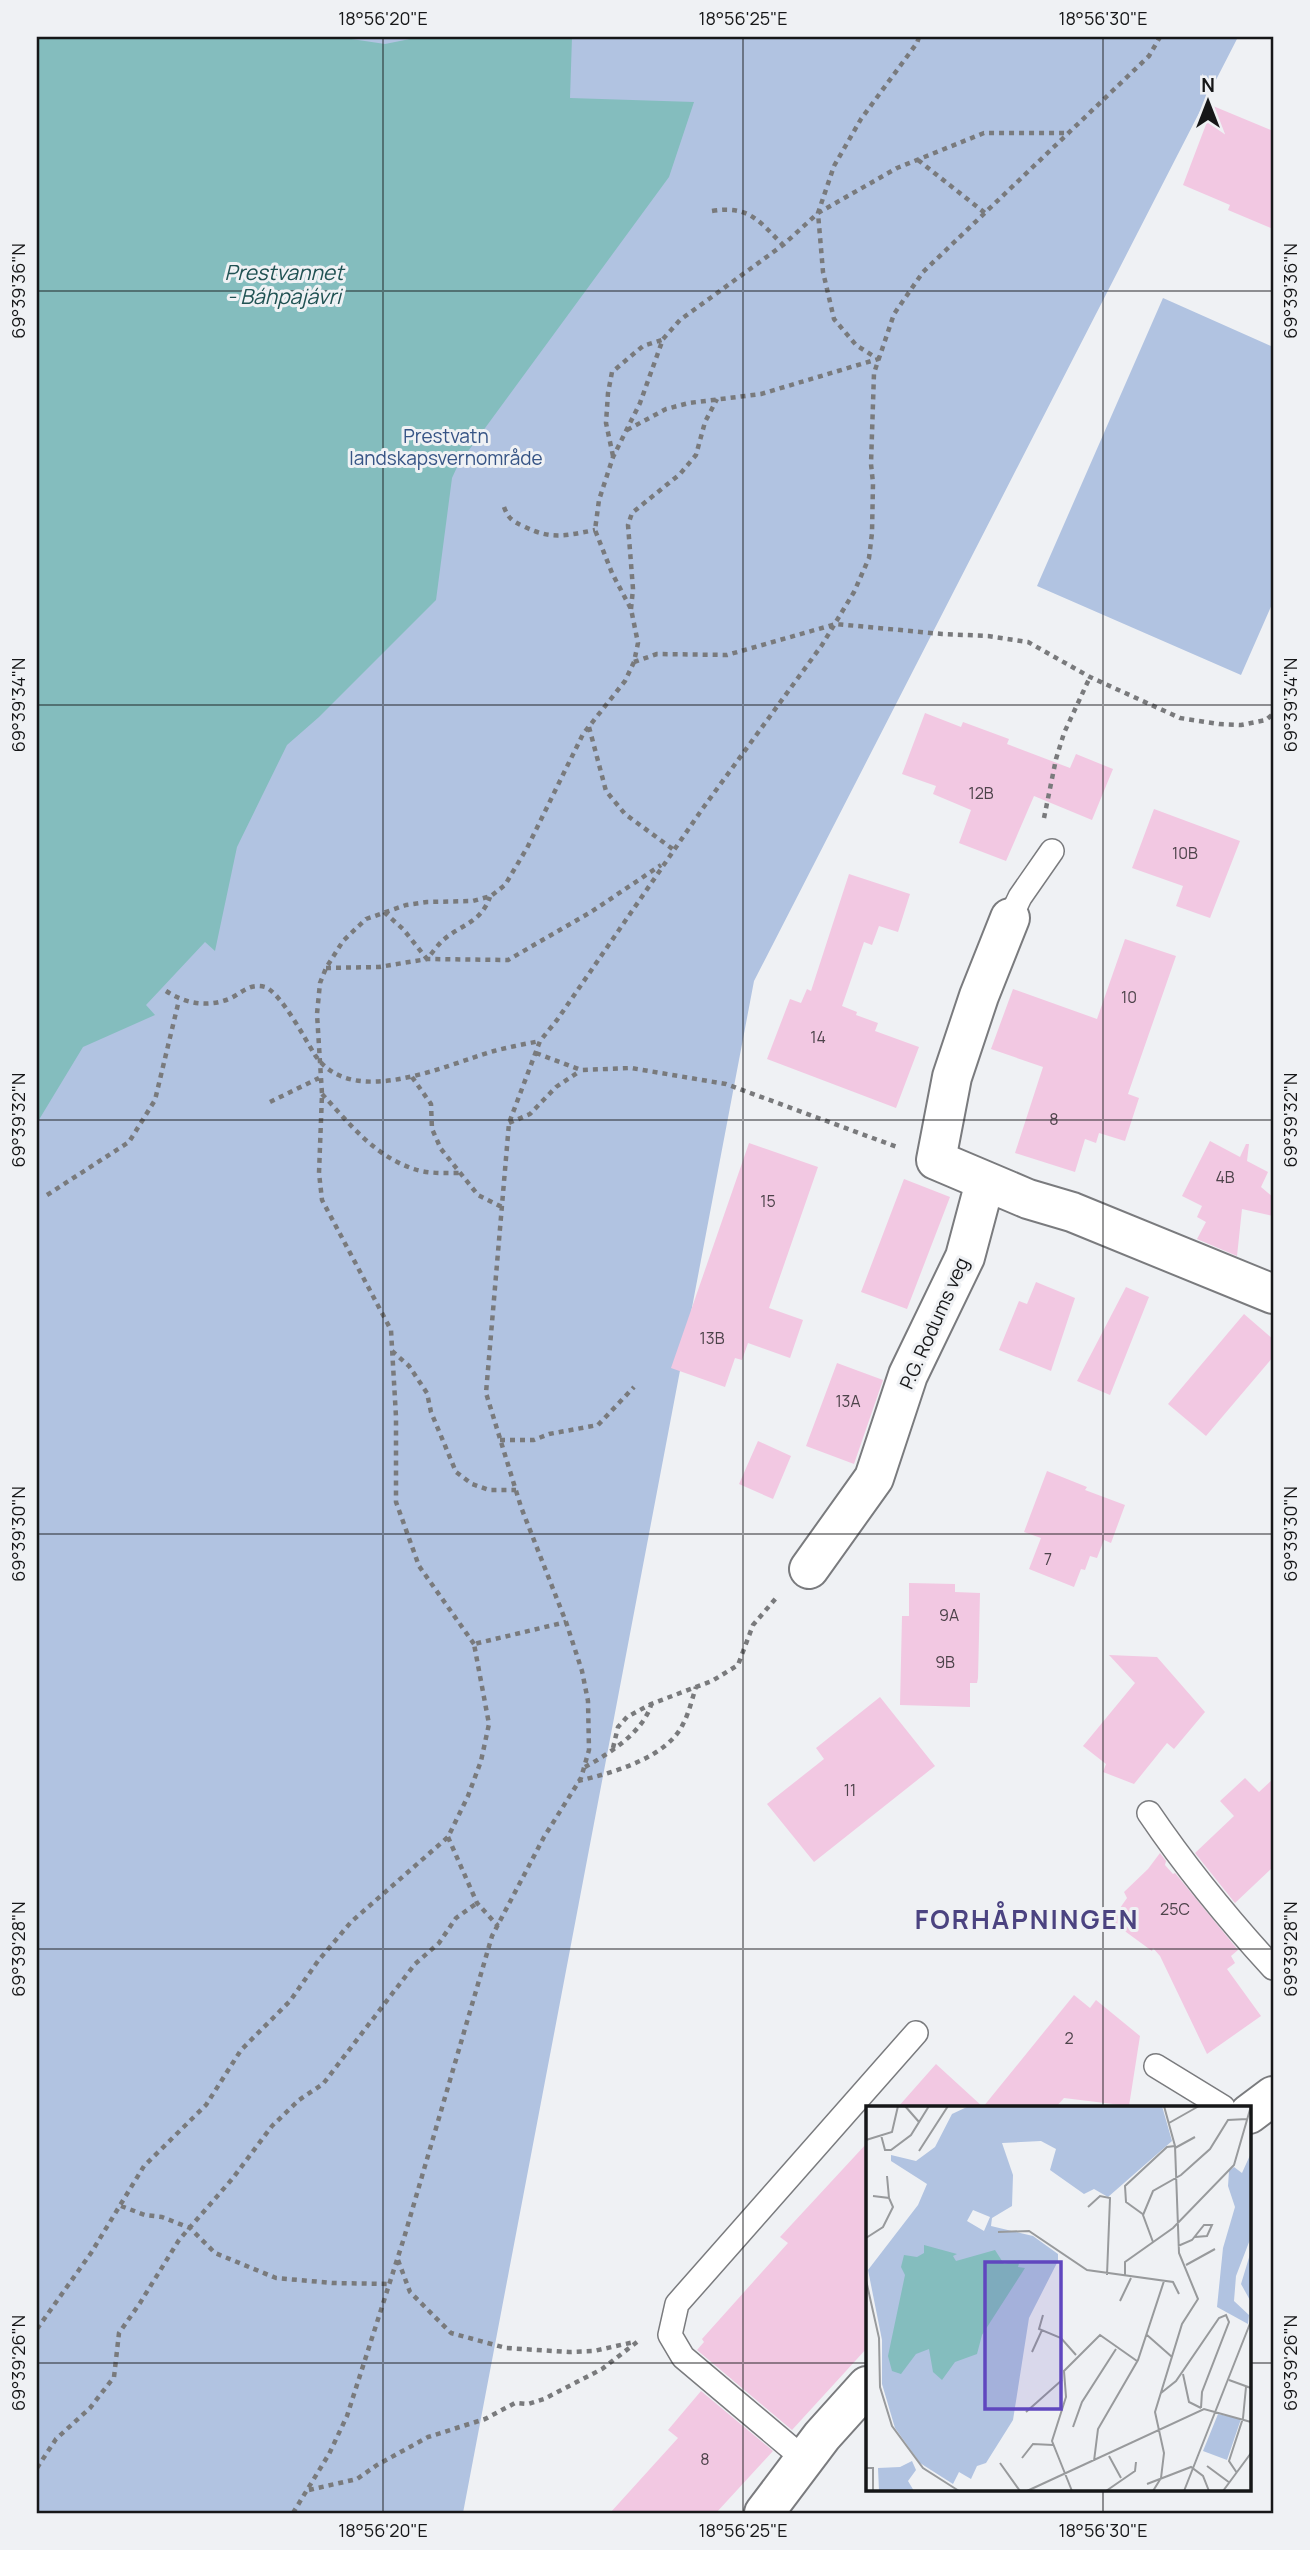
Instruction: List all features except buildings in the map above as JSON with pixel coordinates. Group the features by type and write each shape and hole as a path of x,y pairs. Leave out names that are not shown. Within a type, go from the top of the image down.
{"street":[{"path":"1010,918 979,996 952,1077 936,1160 1028,1199 1072,1212 1270,1287"},
{"name":"P.G. Rodums veg","path":"809,1569 873,1478 908,1375 965,1257 985,1182"},
{"path":"1250,2113 1273,2096"},
{"path":"764,2513 842,2412 866,2387"}],"lane":[{"path":"1010,918 1020,897 1052,851"},
{"path":"1149,1813 1182,1861 1273,1968"},
{"path":"804,2459 683,2357 670,2335 677,2304 916,2034"},
{"path":"1156,2066 1221,2106"}],"path":[{"path":"878,359 856,345 834,319 823,272 818,213 834,166 861,119 919,37"},
{"path":"293,2513 347,2416 390,2284 492,1936 544,1836 578,1781 589,1750 588,1702 582,1671 516,1490 486,1393 509,1123 540,1041 836,624 854,592 869,558 873,521 873,373 894,314 923,272 1149,56 1160,37"},
{"path":"427,958 442,941 469,925 481,914 491,896 505,885 527,848 583,734 625,681 634,662 638,643 631,609 594,530 599,500 613,457 640,403 663,340 680,320 783,245 818,213 897,168 984,133 1070,133"},
{"path":"918,160 985,213"},
{"path":"712,211 742,211 758,219 783,245"},
{"path":"613,457 606,423 612,372 643,346 663,340"},
{"path":"626,430 666,409 718,398 761,394 878,359"},
{"path":"631,609 633,589 628,525 632,513 680,474 696,455 705,422 718,398"},
{"path":"505,506 511,521 541,536 594,530"},
{"path":"634,662 657,654 727,655 836,624 988,636 1028,642 1090,677 1180,718 1241,725 1266,720 1273,714"},
{"path":"1052,851 1044,821 1056,759 1064,733 1090,677"},
{"path":"589,726 607,791 625,814 674,850"},
{"path":"326,968 379,967 427,958 508,960 591,912 665,862"},
{"path":"37,2329 58,2302 144,2166 206,2105 241,2050 290,2001 318,1961 351,1922 448,1836 481,1761 489,1724 474,1644 419,1566 396,1502 396,1417 391,1330 322,1200 319,1173 321,1094 317,1014 320,983 326,968 343,941 366,919 406,905 472,901 491,896"},
{"path":"384,912 403,929 427,958"},
{"path":"166,991 179,1000 205,1005 232,997 242,989 256,985 268,988 318,1059 347,1079 392,1080 412,1077 495,1051 540,1041"},
{"path":"47,1195 129,1142 155,1100 179,1000"},
{"path":"536,1053 580,1070 631,1068 726,1084 884,1141 915,1156 936,1160"},
{"path":"509,1123 530,1114 556,1087 580,1070"},
{"path":"412,1077 431,1104 432,1129 441,1149 463,1173 478,1195 502,1207"},
{"path":"270,1102 319,1078"},
{"path":"321,1094 359,1135 393,1160 416,1170 463,1173"},
{"path":"392,1351 409,1366 427,1393 431,1412 457,1472 472,1484 489,1490 516,1490"},
{"path":"500,1440 534,1440 549,1434 598,1425 634,1387"},
{"path":"613,1748 618,1727 627,1717 651,1704 726,1674 738,1665 759,1616 809,1569"},
{"path":"474,1644 566,1622"},
{"path":"578,1781 615,1772 659,1750 682,1727 696,1687"},
{"path":"584,1768 647,1719 651,1704"},
{"path":"448,1836 477,1903 498,1926"},
{"path":"37,2468 56,2439 90,2408 114,2377 119,2333 179,2240 233,2178 272,2126 299,2100 323,2084 415,1964 439,1943 456,1918 477,1903"},
{"path":"121,2206 145,2216 162,2217 190,2228 215,2253 276,2278 390,2284"},
{"path":"397,2259 410,2292 451,2333 506,2348 569,2352 593,2351 670,2335"},
{"path":"307,2491 357,2479 428,2437 485,2419 515,2403 528,2404 544,2399 602,2369 638,2342"}],"green space":[{"name":"Prestvatn landskapsvernområde","path":"37,37 1238,37 754,981 463,2513 37,2513"},
{"path":"1163,298 1273,347 1273,602 1241,675 1037,586"}],"water":[{"name":"Prestvannet - Báhpajávri","path":"37,37 338,37 385,44 420,37 572,37 570,98 694,102 669,177 458,465 452,478 436,600 319,717 287,745 237,847 215,951 205,942 146,1005 155,1015 83,1047 37,1123"}],"district":[{"name":"FORHÅPNINGEN","path":"1027,1919"}]}
